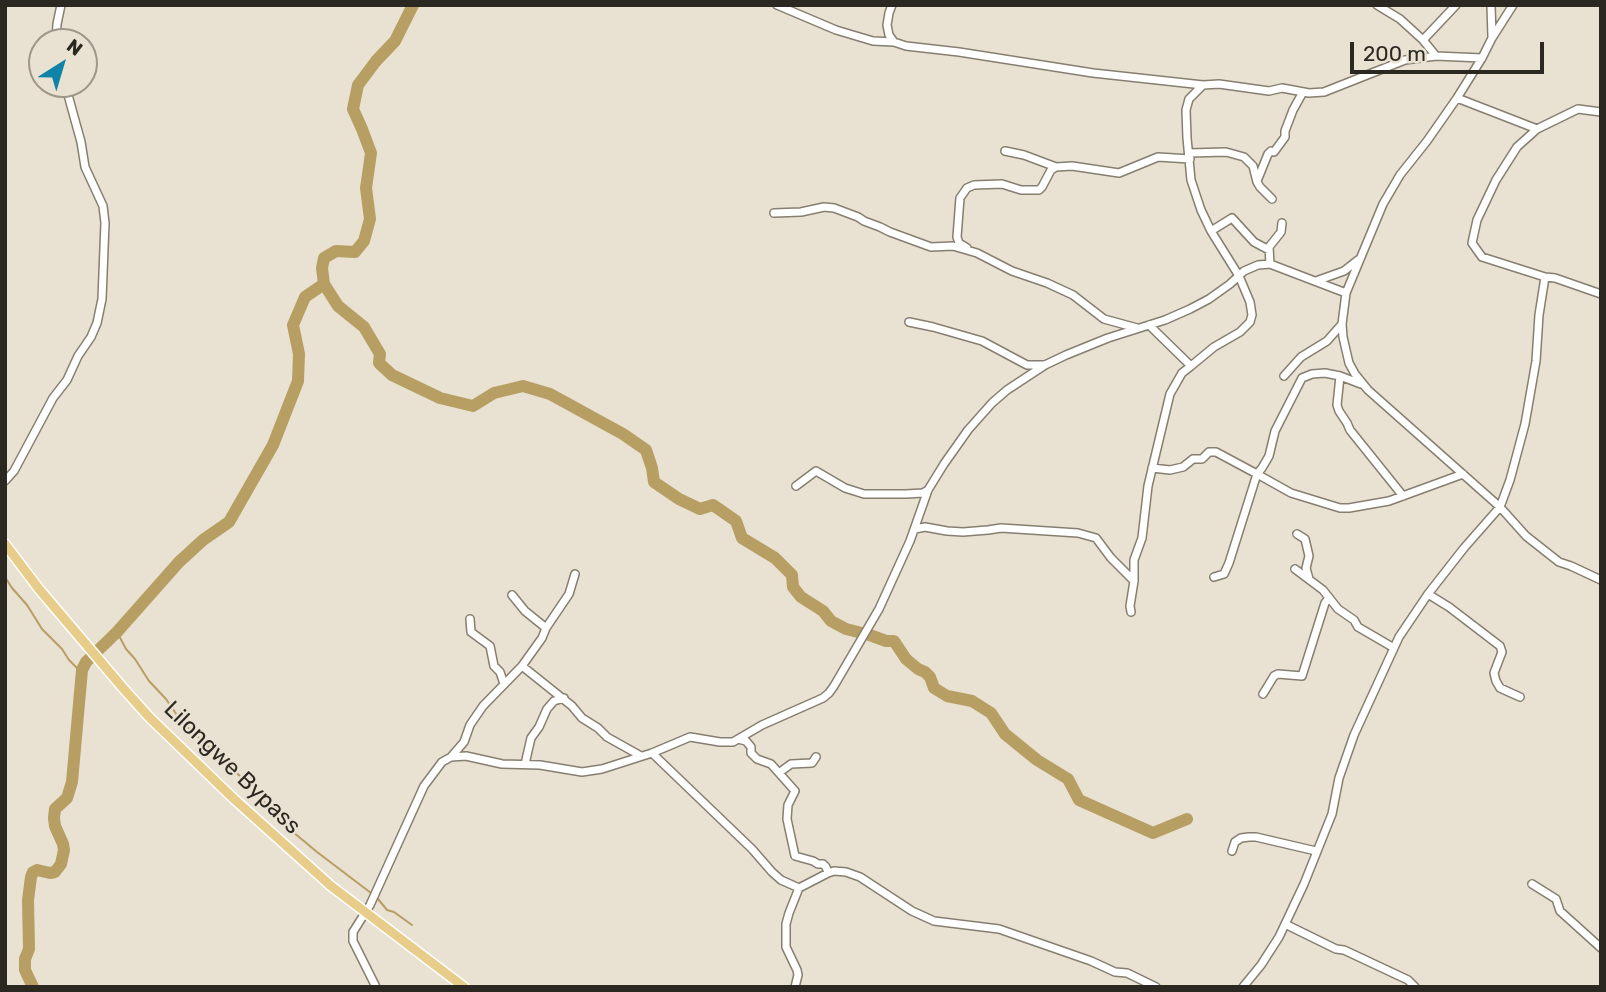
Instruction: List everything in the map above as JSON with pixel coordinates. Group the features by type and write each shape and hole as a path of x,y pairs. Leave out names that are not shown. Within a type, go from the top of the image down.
{"main road":[{"name":"Lilongwe Bypass","path":"5,544 85,645 149,717 298,857 365,913 464,987"}],"street":[{"path":"57,28 61,5"},
{"path":"777,5 836,30 873,41 894,42 1093,74 1203,85 1219,84 1269,91 1282,88 1324,92 1405,60 1436,56 1482,58"},
{"path":"892,5 887,25 894,42"},
{"path":"1377,5 1400,19 1436,56"},
{"path":"1423,40 1456,5"},
{"path":"1491,5 1492,38"},
{"path":"1513,5 1457,98 1388,194 1346,293 1342,324 1345,349 1349,363 1363,385 1500,507 1526,536 1559,562 1601,580"},
{"path":"1131,612 1134,560 1142,538 1148,486 1170,394 1182,373 1240,332 1250,322 1252,315 1250,302 1239,276 1211,231 1191,180 1186,125 1187,104 1203,85"},
{"path":"1257,182 1268,154 1270,151 1274,152 1285,137 1293,110 1303,92"},
{"path":"5,481 14,471 53,398 67,380 91,337 102,299 103,205 85,167 69,98"},
{"path":"1457,98 1537,129"},
{"path":"1601,112 1578,109 1537,129 1517,147 1496,180 1477,220 1472,243 1482,257 1601,294"},
{"path":"1005,151 1056,167 1072,166 1119,173 1158,158 1226,152 1244,157 1253,166 1257,182 1272,199"},
{"path":"1056,167 1051,170 1039,190 1021,191 1002,184 974,185 967,188 960,198 957,237 961,245 1012,271 1073,295 1104,319 1138,328"},
{"path":"774,213 834,208 930,247 953,246 977,253"},
{"path":"1211,231 1232,218 1254,242 1269,250"},
{"path":"1270,264 1269,250 1281,232 1283,223"},
{"path":"1316,281 1350,268 1362,255"},
{"path":"451,757 466,756 502,764 525,764 582,772 602,769 690,737 727,742 738,739 762,725 823,698 829,693 879,609 915,529 928,491 956,446 981,415 1007,390 1045,365 1066,355 1177,315 1209,299 1244,271 1258,265 1270,264 1346,293"},
{"path":"1243,987 1261,965 1285,925 1304,884 1332,814 1339,778 1354,735 1399,637 1428,594 1500,507 1525,424 1536,361 1545,277"},
{"path":"909,322 982,341 1027,365 1045,365"},
{"path":"1284,376 1301,357 1327,341 1342,324"},
{"path":"1149,325 1191,366"},
{"path":"1214,577 1224,574 1229,563 1257,474 1269,456 1275,431 1302,378 1325,373 1363,385"},
{"path":"1340,376 1337,405 1339,411 1350,430 1403,496"},
{"path":"1152,468 1170,471 1183,467 1192,459 1202,459 1209,452 1216,452 1291,493 1340,508 1403,496 1463,474"},
{"path":"796,486 816,471 845,488 864,494 914,494 928,491"},
{"path":"915,529 925,527 963,532 1001,528 1078,533 1096,538 1134,581"},
{"path":"1297,534 1305,540 1309,556 1306,568 1310,579"},
{"path":"1295,569 1323,590 1328,599 1354,620 1358,627 1394,648"},
{"path":"376,987 353,941 353,932 374,896 424,786 437,766 451,757 464,742 475,716 522,666 542,638 569,594 575,574"},
{"path":"1428,594 1500,646 1502,652 1494,673 1496,681 1500,688 1520,697"},
{"path":"512,595 525,611 546,628"},
{"path":"1263,694 1278,674 1303,676 1328,599"},
{"path":"470,619 471,632 490,646 494,666 505,684"},
{"path":"522,666 564,698 582,718 607,737 642,756"},
{"path":"525,764 531,738 547,709 554,701 564,698"},
{"path":"738,739 746,741 757,759 772,764 795,791 788,805 787,819 795,856 822,864 828,873"},
{"path":"652,752 781,880 799,888"},
{"path":"780,772 791,764 812,763 816,757"},
{"path":"1232,850 1235,842 1241,838 1256,837 1316,851"},
{"path":"795,987 798,975 787,952 787,920 799,888 834,871 860,877 912,911 934,921 999,929 1115,972 1127,973 1156,987"},
{"path":"1532,884 1556,899 1560,911 1601,948"},
{"path":"1285,925 1336,949 1344,950 1415,987"}],"waterway":[{"path":"413,5 395,41 358,85 353,109 371,153 366,188 370,219 364,241 355,252 336,251 324,258 324,284 338,306 364,327 380,354 379,363 392,375 440,398 473,406 494,393 523,386 550,394 623,434 646,450 654,482 700,509 713,505 736,521 742,538 775,558 792,575 793,587 801,597 823,611 831,621 862,633"},
{"path":"33,987 25,970 29,949 28,900 31,877 37,870 55,872 61,864 64,850 54,818 55,809 67,798 72,782 82,670 86,662 117,632 179,562 203,540 229,522 273,445 298,381 299,354 293,325 305,297 324,284"},
{"path":"5,577 42,629 69,660 82,670"},
{"path":"117,632 149,681 181,721 242,778 287,827 371,893"},
{"path":"867,634 894,641 906,659 930,677 934,688 947,696 972,701 991,713 1005,734 1037,760 1068,779 1079,800 1153,833 1187,819"},
{"path":"378,899 387,910 412,925"}]}
